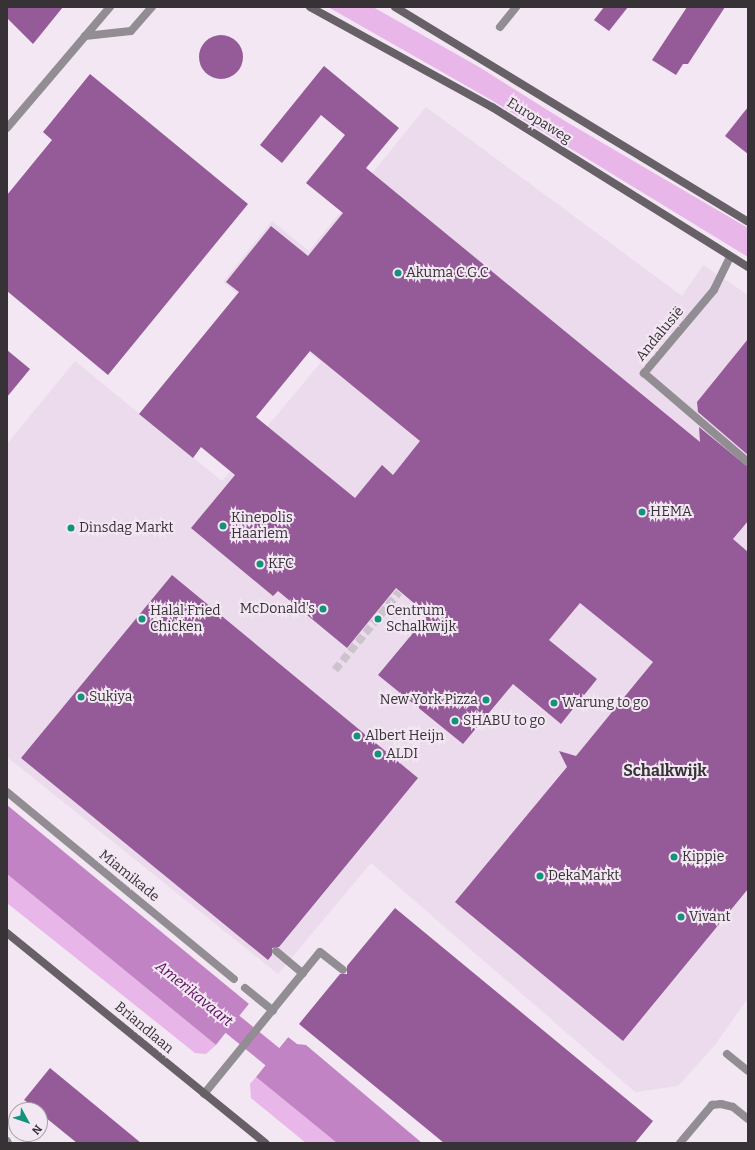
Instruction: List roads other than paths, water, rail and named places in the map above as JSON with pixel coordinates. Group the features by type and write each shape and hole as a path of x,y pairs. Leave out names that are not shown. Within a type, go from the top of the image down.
{"main road":[{"name":"Europaweg","path":"310,7 492,107 748,267"},
{"name":"Europaweg","path":"395,7 748,222"},
{"name":"Briandlaan","path":"7,933 265,1143"}],"street":[{"path":"7,128 110,7"},
{"path":"85,36 131,31 152,7"},
{"path":"500,27 516,7"},
{"name":"Andalusië","path":"730,257 714,290 644,373 748,462"},
{"name":"Miamikade","path":"7,792 234,979"},
{"path":"276,951 303,974"},
{"path":"204,1094 271,1014 320,952 343,970"},
{"path":"244,988 271,1014"},
{"path":"727,1054 748,1071"},
{"path":"680,1143 688,1139 712,1106 721,1104 733,1107 748,1119"}],"water":[{"path":"7,805 249,1004 216,1045 7,874"},
{"path":"288,1037 297,1044 306,1045 422,1143 337,1143 256,1077"}],"waterway":[{"name":"Amerikavaart","path":"210,1006 296,1076"}],"tunnel":[{"path":"335,670 399,592"}],"place":[{"name":"Akuma C.G.C","path":"398,273"},
{"name":"HEMA","path":"642,512"},
{"name":"Kinepolis Haarlem","path":"223,526"},
{"name":"Dinsdag Markt","path":"71,528"},
{"name":"KFC","path":"260,564"},
{"name":"McDonald's","path":"323,609"},
{"name":"Halal Fried Chicken","path":"142,619"},
{"name":"Centrum Schalkwijk","path":"378,619"},
{"name":"Sukiya","path":"81,697"},
{"name":"New York Pizza","path":"486,700"},
{"name":"Warung to go","path":"554,703"},
{"name":"SHABU to go","path":"455,721"},
{"name":"Albert Heijn","path":"357,736"},
{"name":"ALDI","path":"378,754"},
{"name":"Kippie","path":"674,857"},
{"name":"DekaMarkt","path":"540,876"},
{"name":"Vivant","path":"681,917"}],"district":[{"name":"Schalkwijk","path":"665,771"}]}
